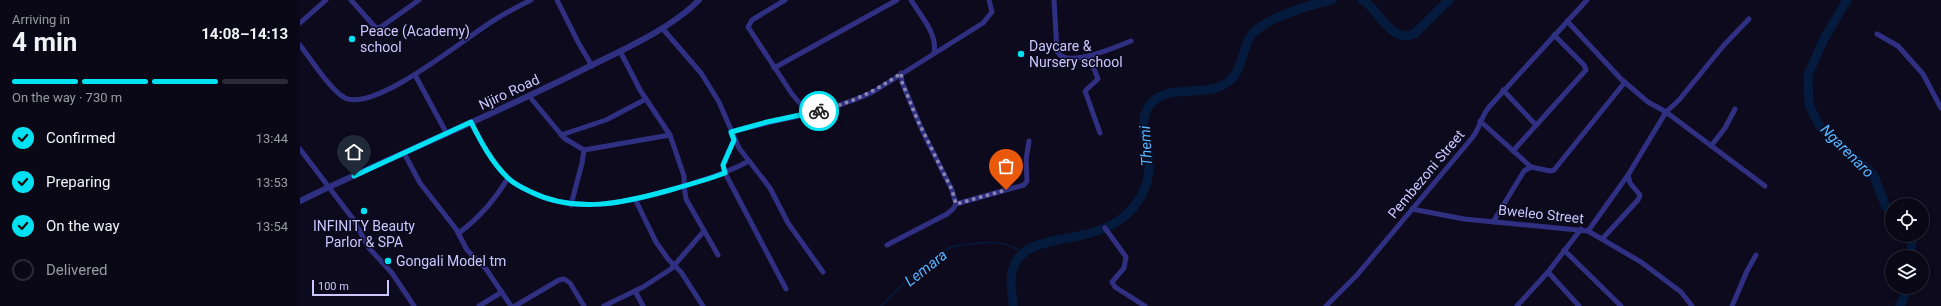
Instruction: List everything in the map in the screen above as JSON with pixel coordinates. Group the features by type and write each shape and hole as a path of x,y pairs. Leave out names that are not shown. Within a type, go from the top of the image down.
{"street":[{"path":"300,23 326,0"},
{"path":"351,0 376,28 381,27 419,0"},
{"path":"300,45 336,92 346,98 356,100 370,98 415,75 496,19 531,0"},
{"path":"557,0 592,66"},
{"name":"Njiro Road","path":"300,201 592,66 662,28 699,0"},
{"path":"785,0 752,20 748,27 774,68 808,113"},
{"path":"774,68 897,0"},
{"path":"911,0 932,35 936,46 934,53"},
{"path":"731,132 808,113 859,98 872,92 975,29 990,17 992,7 989,0"},
{"path":"1061,0 1054,2 1056,51 1063,58 1088,56 1131,41"},
{"name":"Pembezoni Street","path":"1326,306 1357,275 1472,138 1478,129 1480,121 1488,107 1586,0"},
{"path":"1588,230 1628,175 1666,112 1679,100 1724,45 1749,20"},
{"path":"1567,21 1625,82 1648,102 1666,112 1765,186"},
{"path":"662,28 701,73 719,102 734,140 770,188 788,224 823,272"},
{"path":"1877,34 1898,46 1905,54 1928,82 1941,108"},
{"path":"1513,151 1586,70 1584,65 1554,35"},
{"path":"620,51 646,100 670,136 684,176 686,199 718,255"},
{"path":"1088,56 1098,79 1085,91 1100,133"},
{"path":"901,73 902,82 919,122 952,190 956,204"},
{"path":"415,75 447,134"},
{"path":"1480,121 1531,167 1550,171 1554,170 1625,82"},
{"path":"1503,90 1536,125"},
{"path":"529,96 561,135 584,150 670,136"},
{"path":"561,135 595,124 646,100"},
{"path":"1711,146 1725,128 1735,109"},
{"path":"471,122 490,156 508,178 542,197 571,205 602,204 635,200 697,183 725,173 749,161"},
{"path":"734,140 723,165 725,173 786,289"},
{"path":"887,245 946,214 953,209 956,204 1024,185 1027,181 1026,160 1029,141"},
{"path":"300,149 353,219 369,248 392,273 414,306"},
{"path":"571,205 584,150"},
{"path":"404,154 420,183 458,233 467,250 486,269 511,306"},
{"path":"1493,222 1520,177 1526,169 1531,167"},
{"path":"1603,238 1638,200 1640,195 1630,183 1628,175"},
{"path":"458,233 484,211 495,198 508,178"},
{"path":"635,200 656,242 687,281 703,306"},
{"name":"Bweleo Street","path":"1412,209 1452,217 1493,222 1588,230 1634,257 1681,292 1692,306"},
{"path":"1105,228 1126,257 1124,268 1112,282 1115,287 1145,306"},
{"path":"1517,306 1548,272 1581,229"},
{"path":"604,306 635,291 665,273 704,231"},
{"path":"1564,250 1621,306"},
{"path":"1732,306 1746,271 1756,255"},
{"path":"1548,272 1579,306"},
{"path":"515,306 564,279 570,283 584,306"},
{"path":"635,291 643,306"},
{"path":"479,306 502,292"}],"waterway":[{"name":"Themi","path":"1013,306 1011,282 1013,269 1018,259 1025,252 1044,243 1094,232 1113,224 1125,216 1142,195 1148,178 1149,169 1149,160 1144,132 1144,118 1149,106 1156,99 1165,94 1206,90 1225,84 1235,74 1241,62 1247,43 1256,30 1276,18 1288,13 1332,0"},
{"name":"Themi","path":"1362,0 1368,4 1392,30 1398,34 1406,36 1414,34 1449,0"},
{"name":"Ngarenaro","path":"1847,0 1824,39 1808,75 1809,105 1820,127 1873,174 1885,204"},
{"name":"Ngarenaro","path":"1911,250 1912,242"},
{"name":"Lemara","path":"881,306 923,265 952,247 969,244 997,243 1007,245 1023,253"},
{"name":"Ngarenaro","path":"1900,306 1905,294"}],"way so far":[{"path":"819,111 859,98 872,92 901,73 902,82 917,119 956,198 956,204 1006,190"}],"place":[{"name":"Peace (Academy) school","path":"352,39"},
{"name":"Daycare & Nursery school","path":"1021,54"},
{"name":"INFINITY Beauty Parlor & SPA","path":"364,211"},
{"name":"Gongali Model tm","path":"388,261"}],"route":[{"path":"354,176 471,122 490,156 508,178 524,189 542,197 571,205 602,204 635,200 708,180 725,173 723,165 734,140 731,132 767,122 819,111"}]}
